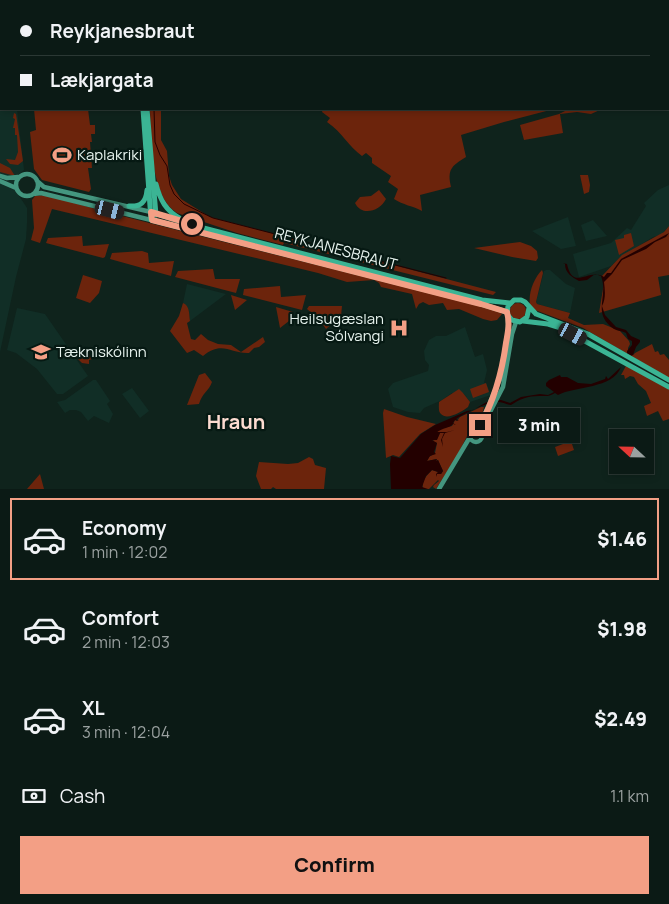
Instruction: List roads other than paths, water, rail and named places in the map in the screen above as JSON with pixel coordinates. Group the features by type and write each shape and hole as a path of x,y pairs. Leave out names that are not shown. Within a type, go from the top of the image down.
{"highway":[{"path":"143,110 148,177 154,213"},
{"path":"147,110 152,164 153,220"},
{"path":"152,164 163,204 176,216 192,224"},
{"path":"129,206 138,206 145,201 148,177"},
{"name":"REYKJANESBRAUT","path":"154,213 482,300 510,303"},
{"name":"REYKJANESBRAUT","path":"153,220 481,304 508,314"},
{"path":"669,380 588,334 536,314 521,300 514,300 510,303 508,314 516,322 548,324 561,328 669,387"},
{"path":"523,321 528,315 529,308"}],"main road":[{"path":"153,220 42,193 24,196 16,188 16,182 22,175 28,174 34,176 44,187 154,213"},
{"path":"0,176 18,178"},
{"path":"0,181 16,188"},
{"path":"33,194 37,188 37,181"},
{"path":"497,393 509,323 508,314"},
{"path":"472,439 470,433 481,423 489,410 506,374 512,334 516,322"},
{"path":"472,439 480,441 489,410"},
{"path":"475,430 479,430 482,434"},
{"path":"439,489 472,439"}],"waterway":[{"path":"154,110 155,142 167,166 170,185 174,194 184,204 213,218 446,278"}],"place":[{"name":"Kaplakriki","path":"62,155"},
{"name":"Heilsugæslan Sólvangi","path":"399,328"},
{"name":"Tækniskólinn","path":"41,352"}],"district":[{"name":"Hraun","path":"236,422"}]}
